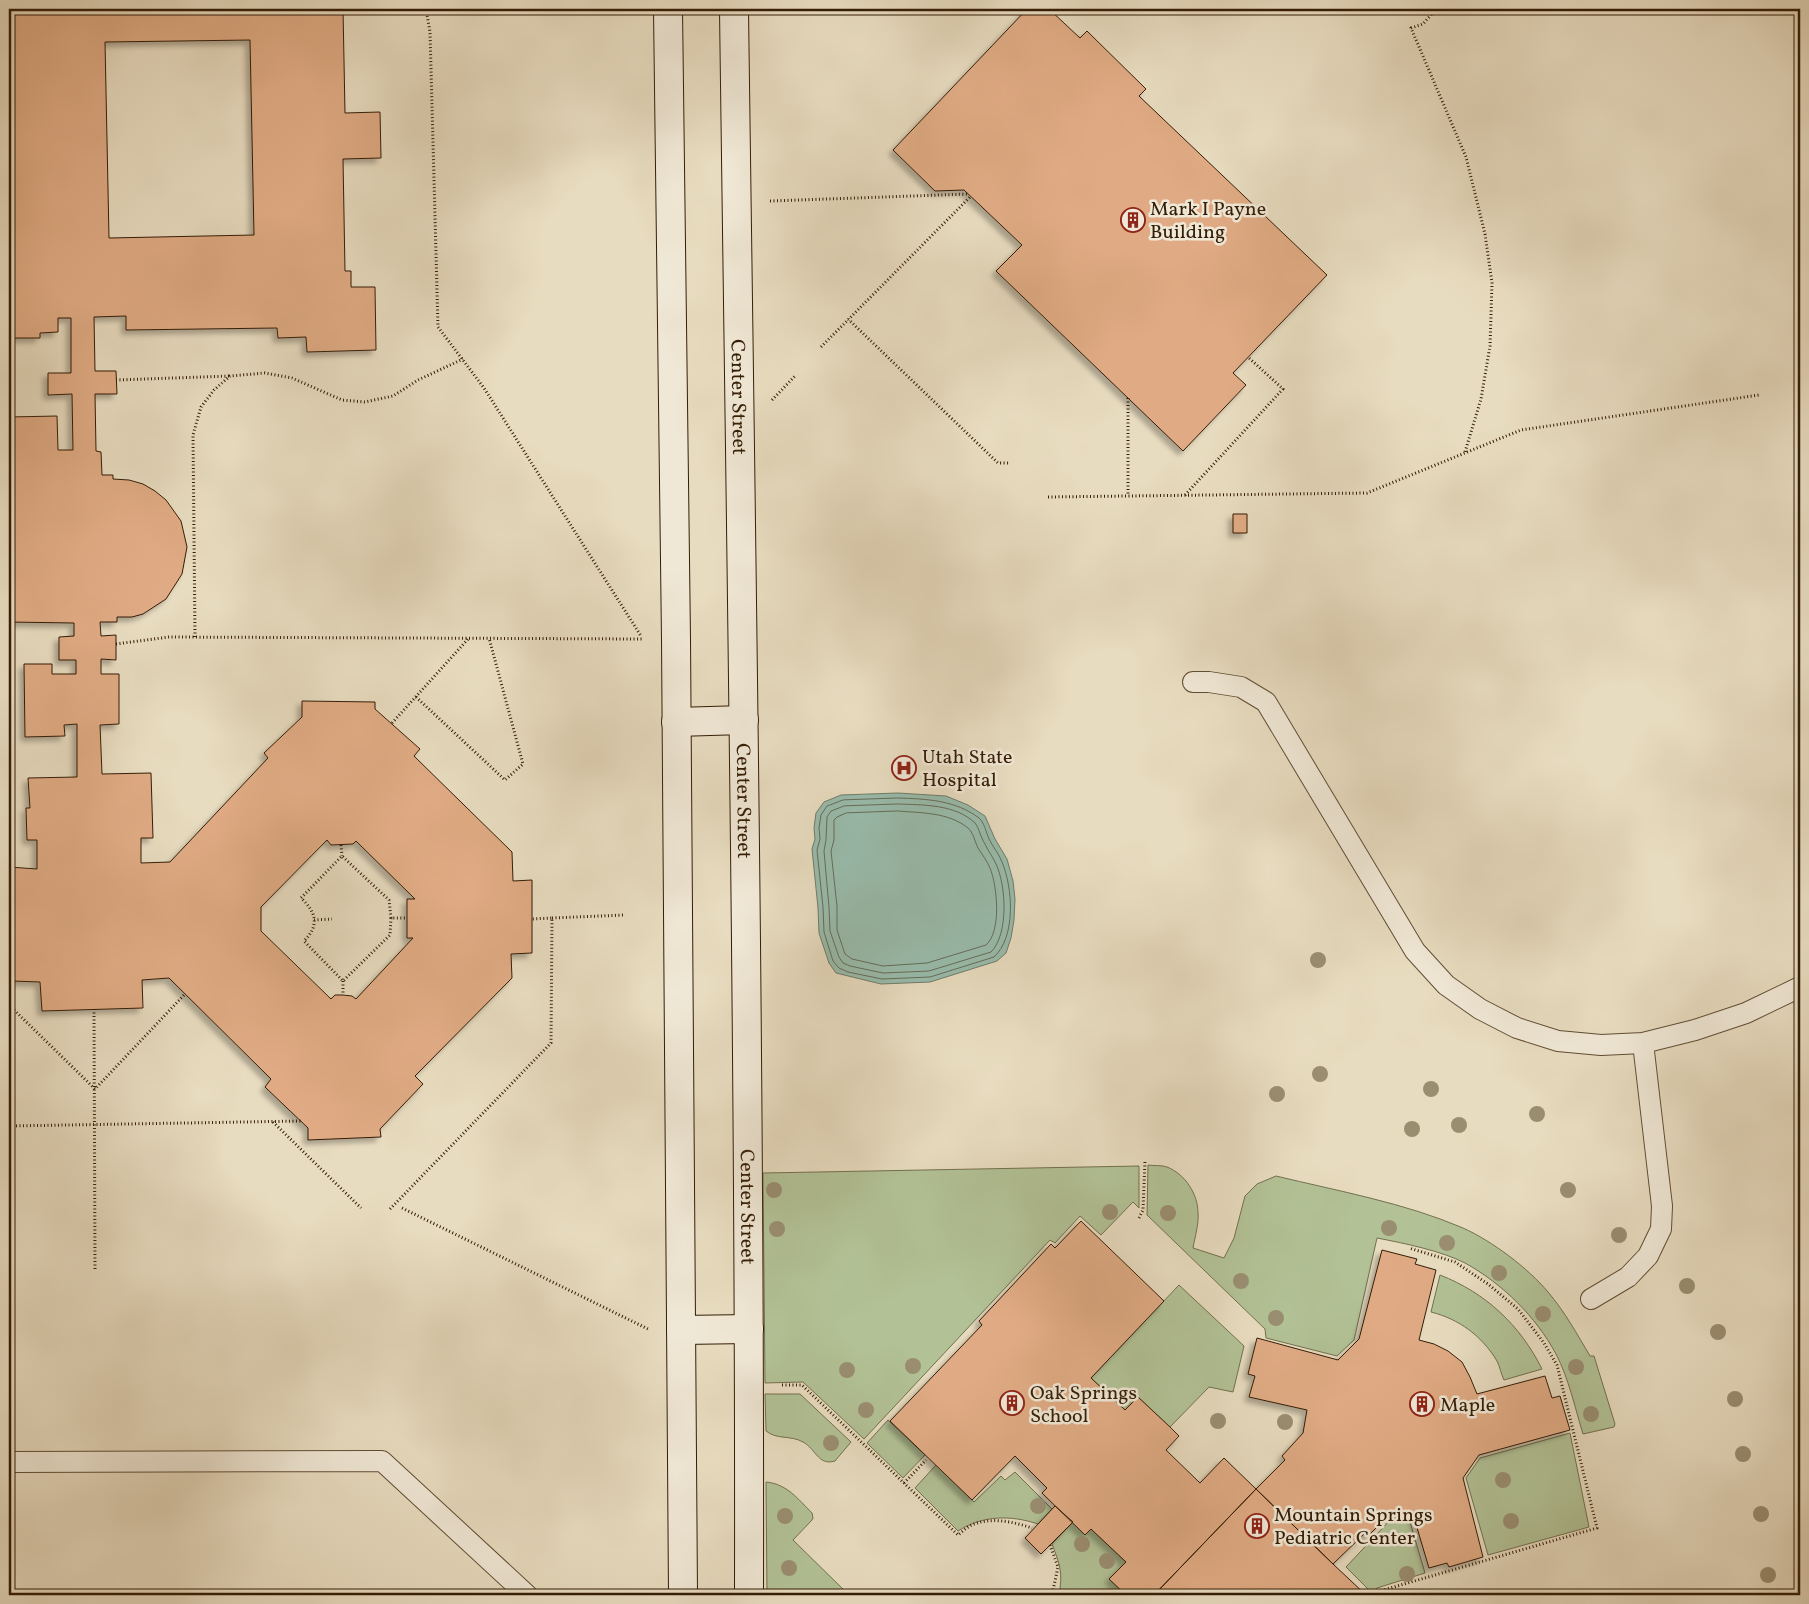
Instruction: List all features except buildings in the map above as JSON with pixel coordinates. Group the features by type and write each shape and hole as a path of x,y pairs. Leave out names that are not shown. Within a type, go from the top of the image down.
{"street":[{"path":"668,9 676,639 683,1595"},
{"name":"Center Street","path":"734,9 750,1329 749,1595"},
{"path":"676,722 744,720"},
{"path":"681,1330 750,1329"}],"lane":[{"path":"1193,682 1210,682 1241,687 1266,702 1414,951 1446,985 1480,1009 1517,1028 1558,1041 1601,1045 1644,1043 1695,1030 1746,1013 1800,987"},
{"path":"1591,1299 1628,1277 1648,1256 1661,1229 1662,1206 1644,1043"},
{"path":"9,1462 382,1461 527,1595"}],"path":[{"path":"426,9 430,32 438,327 484,388 643,639"},
{"path":"1436,9 1423,24 1411,28 1466,157 1485,234 1492,283 1490,346 1481,399 1465,453"},
{"path":"769,201 970,195 821,347"},
{"path":"848,319 998,463 1010,463"},
{"path":"1185,495 1283,389 1248,358"},
{"path":"116,380 265,373 292,378 342,400 365,402 393,396 418,380 463,359"},
{"path":"195,637 193,435 202,407 214,390 230,376"},
{"path":"1048,497 1367,493 1521,430 1759,395"},
{"path":"1128,398 1128,496"},
{"path":"116,644 169,637 676,639"},
{"path":"392,723 469,638"},
{"path":"416,697 505,780 523,764 489,638"},
{"path":"342,844 342,856 301,898 310,905 314,914 314,927 304,940 343,981 343,995"},
{"path":"342,856 389,900 391,918 390,935 343,981"},
{"path":"532,919 624,915"},
{"path":"391,918 406,918"},
{"path":"390,1209 551,1043 552,918"},
{"path":"314,920 332,919"},
{"path":"94,1089 185,994"},
{"path":"9,1005 94,1089"},
{"path":"94,1008 95,1269"},
{"path":"9,1126 302,1121"},
{"path":"273,1122 361,1208"},
{"path":"1138,1218 1143,1210 1146,1161"},
{"path":"402,1208 649,1330"},
{"path":"1376,1595 1380,1590 1597,1528 1557,1365 1544,1343 1518,1309 1488,1284 1455,1262 1409,1248"},
{"path":"777,1386 802,1385 958,1535 974,1524 996,1520 1018,1523 1032,1528"},
{"path":"904,1483 926,1460"},
{"path":"1050,1545 1058,1567 1052,1595"}],"shaded area":[{"path":"1148,1165 1167,1167 1174,1170 1185,1180 1193,1192 1197,1206 1198,1221 1193,1248 1224,1258 1234,1238 1245,1196 1257,1184 1276,1176 1418,1211 1474,1233 1520,1265 1540,1283 1560,1307 1590,1356 1594,1356 1615,1424 1614,1427 1583,1434 1561,1364 1548,1340 1528,1314 1505,1291 1479,1271 1456,1259 1422,1248 1377,1238 1354,1340 1337,1356 1266,1338 1265,1329 1147,1215"},
{"path":"1139,1166 1139,1208 1133,1202 1101,1235 1080,1216 1055,1243 1050,1240 864,1439 803,1382 765,1383 763,1173"},
{"path":"1440,1275 1472,1291 1500,1312 1523,1338 1542,1369 1504,1380 1497,1361 1477,1336 1451,1319 1431,1312"},
{"path":"1179,1285 1244,1346 1233,1392 1209,1387 1170,1427 1138,1397 1125,1410 1091,1378"},
{"path":"765,1394 800,1394 851,1442 835,1461 829,1462 821,1459 803,1442 770,1434 766,1431"},
{"path":"888,1420 925,1455 903,1478 867,1443"},
{"path":"1570,1433 1589,1527 1488,1555 1466,1478 1480,1458"},
{"path":"936,1465 974,1502 1001,1476 1005,1480 1015,1472 1052,1509 1038,1524 1018,1519 997,1518 977,1522 958,1531 915,1488"},
{"path":"766,1482 786,1489 812,1513 812,1520 793,1540 849,1595 767,1595"},
{"path":"1408,1515 1425,1573 1377,1588 1372,1593 1346,1567 1391,1519"},
{"path":"1073,1522 1085,1534 1091,1529 1126,1562 1109,1579 1126,1595 1059,1595 1060,1569 1052,1544"}],"water":[{"path":"898,793 946,796 968,805 985,816 995,839 1007,859 1013,881 1015,899 1011,938 1006,953 997,961 930,982 881,984 836,973 829,963 819,933 812,849 815,839 816,813 824,802 841,795"}],"place":[{"name":"Mark I Payne Building","path":"1133,220"},
{"name":"Utah State Hospital","path":"904,768"},
{"name":"Oak Springs School","path":"1012,1403"},
{"name":"Maple","path":"1422,1404"},
{"name":"Mountain Springs Pediatric Center","path":"1257,1526"}]}
